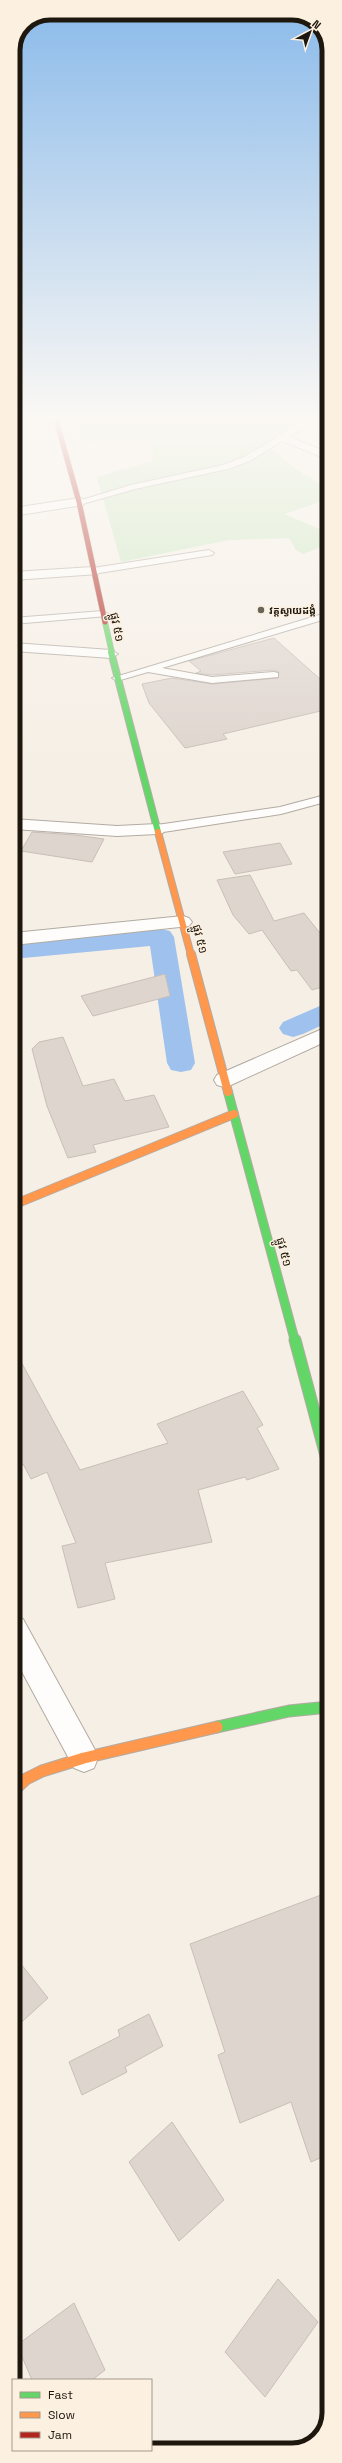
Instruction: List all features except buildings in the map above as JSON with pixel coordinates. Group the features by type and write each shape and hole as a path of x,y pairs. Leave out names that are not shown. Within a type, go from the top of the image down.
{"main road":[{"name":"ផ្លូវ ៥១","path":"85,531 117,678 322,1440"},
{"path":"20,1202 234,1114"},
{"path":"20,1785 26,1779 42,1771 84,1758 289,1711 322,1708"}],"street":[{"path":"20,576 93,571"},
{"path":"20,648 111,654"},
{"path":"20,824 117,831 157,829"},
{"path":"20,938 183,922"},
{"path":"224,1080 322,1035"},
{"path":"20,1641 84,1758"}],"lane":[{"path":"93,571 209,553"},
{"path":"20,620 103,614"},
{"path":"117,678 145,668 322,617"},
{"path":"145,668 212,680 274,675"},
{"path":"157,829 281,810 322,799"}],"green space":[{"path":"112,531 322,531 322,547 303,554 296,550 289,538 229,540 121,562"}],"waterway":[{"path":"20,950 161,937 181,1063"},
{"path":"293,1028 322,1014"}],"traffic: fast":[{"path":"105,622 117,678 158,832"},
{"path":"228,1092 322,1441"},
{"path":"217,1727 289,1711 322,1708"}],"traffic: slow":[{"path":"158,832 228,1092"},
{"path":"20,1202 234,1114"},
{"path":"20,1785 26,1779 42,1771 84,1758 217,1727"}],"traffic: jam":[{"path":"85,531 105,622"}],"place":[{"name":"វត្តស្វាយដង្គំ","path":"261,610"}]}
